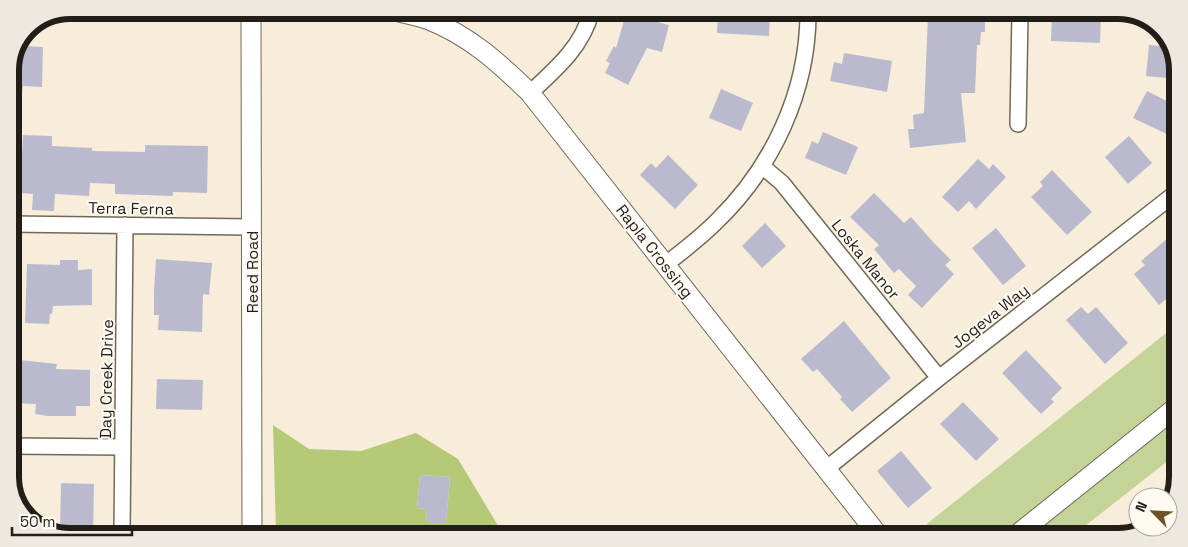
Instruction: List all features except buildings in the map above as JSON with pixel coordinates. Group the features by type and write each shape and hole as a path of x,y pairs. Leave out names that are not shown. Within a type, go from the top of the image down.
{"street":[{"name":"Reed Road","path":"251,19 252,528"},
{"name":"Rapla Crossing","path":"425,19 464,38 496,59 530,93 873,528"},
{"path":"530,93 555,70 578,43 587,19"},
{"path":"666,264 716,223 743,193 762,166 783,128 796,94 804,58 807,19"},
{"path":"1018,124 1020,19"},
{"name":"Loska Manor","path":"762,166 782,183 939,378"},
{"name":"Jogeva Way","path":"826,470 939,378 1169,197"},
{"name":"Terra Ferna","path":"19,224 251,228"},
{"name":"Day Creek Drive","path":"122,528 125,225"},
{"path":"1024,528 1169,413"},
{"path":"19,446 122,447"}],"green space":[{"path":"1169,331 1169,460 1135,487 1128,487 1128,492 1082,528 924,528"},
{"path":"273,425 309,449 361,451 416,433 458,459 499,528 276,528","holes":["420,475 450,477 446,523 426,522 427,509 417,508"]}]}
